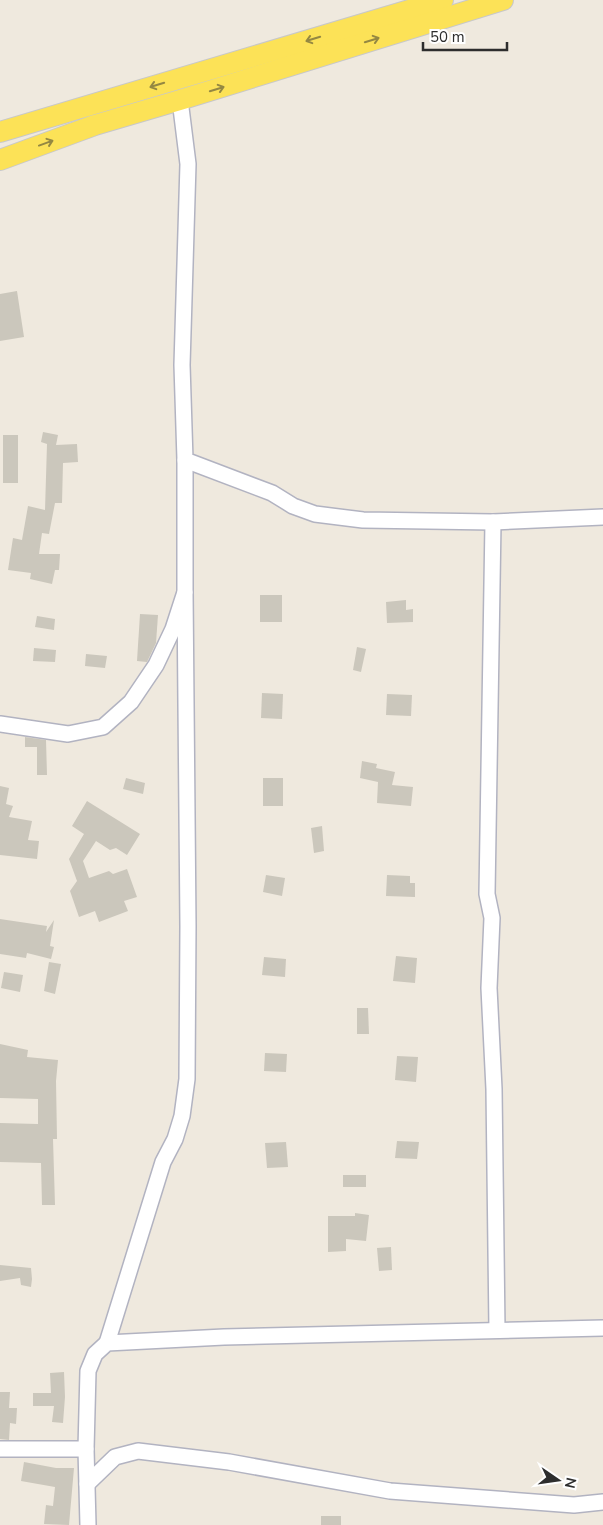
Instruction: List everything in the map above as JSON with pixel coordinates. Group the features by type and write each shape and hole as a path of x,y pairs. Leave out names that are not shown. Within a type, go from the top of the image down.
{"main road":[{"path":"0,132 443,0"},
{"path":"0,160 95,125 503,0"}],"street":[{"path":"88,1525 86,1450 88,1371 94,1354 106,1342 163,1162 175,1139 182,1116 187,1079 185,460 182,364 188,164 180,100"},
{"path":"185,460 272,493 293,506 315,514 363,520 493,522 603,517"},
{"path":"493,522 487,894 492,918 489,988 494,1118 497,1330"},
{"path":"0,724 68,734 103,727 132,702 156,665 173,629 185,592"},
{"path":"106,1342 224,1337 603,1328"},
{"path":"0,1449 86,1450"},
{"path":"87,1484 115,1457 138,1451 229,1462 390,1491 574,1505 603,1502"}],"building":[{"path":"17,291 24,337 0,341 0,294"},
{"path":"43,432 58,435 56,445 77,444 78,462 63,463 62,503 55,503 49,534 42,533 39,554 60,554 59,570 55,570 52,584 30,579 31,573 8,570 13,538 22,540 28,506 45,510 47,444 41,442"},
{"path":"3,435 18,435 18,483 3,483"},
{"path":"260,595 282,595 282,622 260,622"},
{"path":"406,600 406,610 413,609 413,622 387,623 386,602"},
{"path":"140,614 158,615 156,643 147,662 137,661"},
{"path":"37,616 55,619 54,630 35,627"},
{"path":"357,647 366,649 361,672 353,670"},
{"path":"34,648 56,650 55,662 33,661"},
{"path":"86,654 107,656 105,668 85,666"},
{"path":"262,693 283,694 282,719 261,718"},
{"path":"387,694 412,695 411,716 386,715"},
{"path":"25,737 46,740 47,775 37,775 37,747 25,747"},
{"path":"362,761 377,764 376,768 395,772 392,785 413,787 411,806 377,803 378,782 360,778"},
{"path":"126,778 145,783 143,794 123,789"},
{"path":"263,778 283,778 283,806 263,806"},
{"path":"0,786 9,788 6,804 13,806 9,817 32,821 28,840 39,841 37,859 0,855"},
{"path":"87,801 140,834 127,855 116,848 110,850 96,841 83,861 89,878 109,871 113,874 127,869 137,897 124,901 128,911 99,922 95,911 79,917 70,891 77,881 69,859 84,834 72,826"},
{"path":"322,826 324,851 314,853 311,828"},
{"path":"266,875 285,878 282,896 263,892"},
{"path":"387,875 410,876 410,883 415,883 415,897 386,896"},
{"path":"0,919 47,926 46,932 54,920 50,946 54,947 51,959 27,953 26,958 0,954"},
{"path":"396,956 417,958 415,983 393,981"},
{"path":"264,957 286,959 285,977 262,975"},
{"path":"49,962 61,964 55,994 44,991"},
{"path":"4,972 23,975 20,992 1,988"},
{"path":"357,1008 368,1008 369,1034 357,1034"},
{"path":"0,1044 28,1050 27,1057 58,1060 56,1081 57,1139 53,1139 55,1205 42,1205 41,1163 0,1162 0,1123 38,1124 38,1099 0,1098"},
{"path":"265,1053 287,1054 286,1072 264,1071"},
{"path":"397,1056 418,1057 416,1082 395,1080"},
{"path":"397,1141 419,1142 417,1159 395,1158"},
{"path":"286,1142 288,1167 267,1168 265,1143"},
{"path":"343,1175 366,1175 366,1187 343,1187"},
{"path":"355,1213 369,1215 366,1241 346,1239 346,1251 328,1252 328,1216 355,1216"},
{"path":"391,1247 392,1270 379,1271 377,1248"},
{"path":"0,1265 31,1268 31,1287 21,1285 20,1278 0,1281"},
{"path":"64,1372 63,1423 52,1422 54,1406 33,1406 33,1393 51,1393 50,1373"},
{"path":"0,1392 10,1392 9,1408 17,1408 16,1424 10,1423 9,1440 0,1439"},
{"path":"24,1462 56,1468 74,1468 69,1525 44,1524 46,1505 53,1506 55,1487 21,1481"},
{"path":"321,1516 341,1516 341,1525 321,1525"}]}
